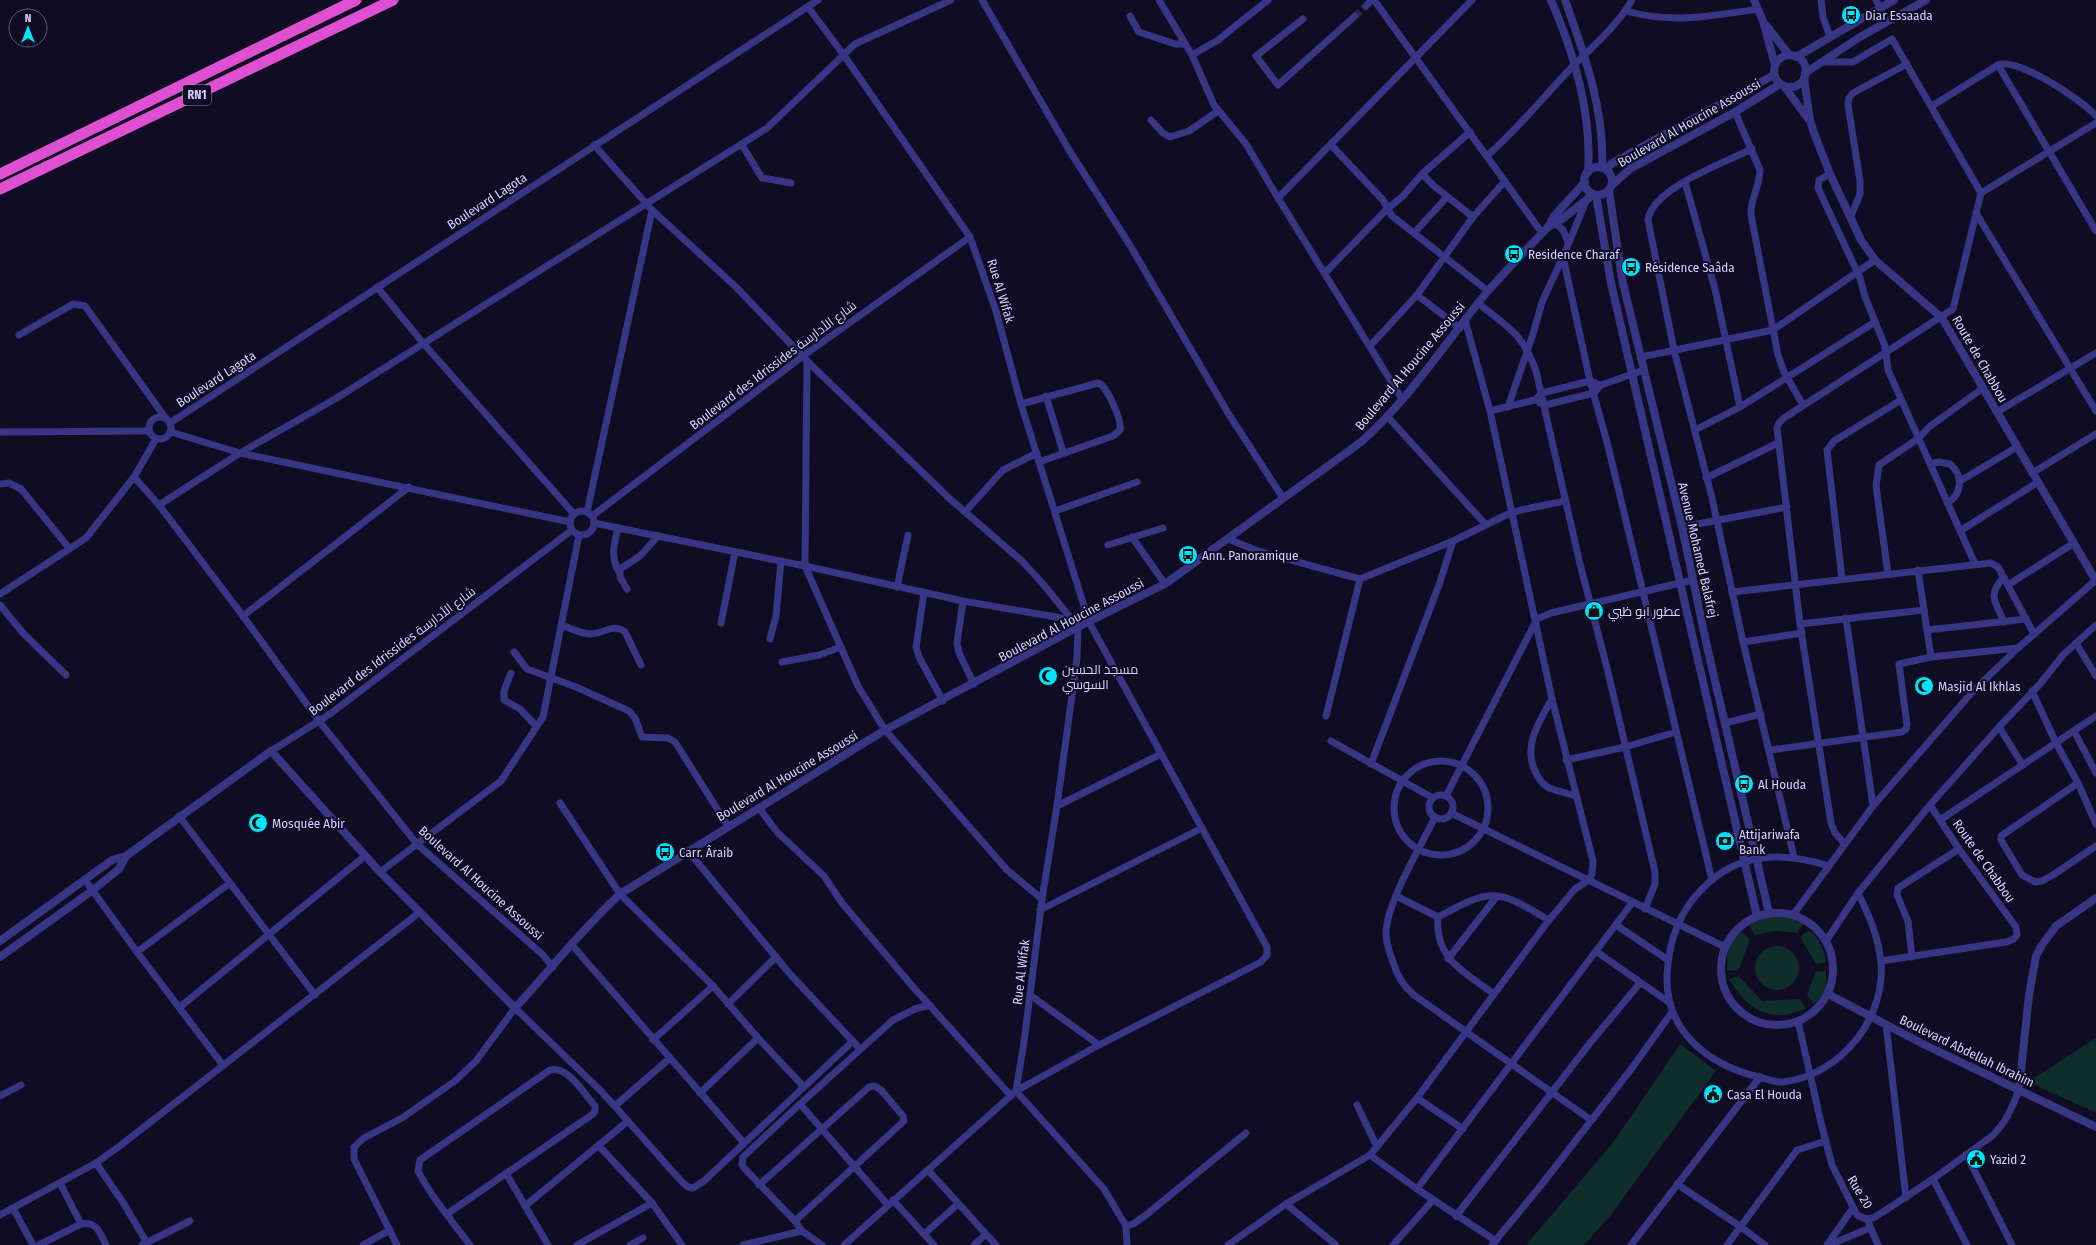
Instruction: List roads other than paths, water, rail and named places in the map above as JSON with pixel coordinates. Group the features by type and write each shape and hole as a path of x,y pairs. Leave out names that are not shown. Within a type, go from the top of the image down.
{"highway":[{"name":"RN1","path":"0,174 356,0"},
{"name":"RN1","path":"0,189 393,0"}],"street":[{"name":"Boulevard Lagota","path":"169,422 818,0"},
{"path":"159,505 240,453 335,400 646,203 742,145 767,128 782,115 855,44 951,0"},
{"path":"982,0 1065,144 1128,242 1228,413 1283,498"},
{"path":"1158,0 1192,55 1218,112 1246,144 1402,398"},
{"path":"1192,55 1218,40 1268,0"},
{"path":"1366,6 1373,0 1488,155 1505,181 1548,227 1563,230 1568,242"},
{"path":"1278,198 1369,107 1415,56 1472,0"},
{"path":"1551,0 1565,34 1581,94 1587,127 1588,172 1585,182 1588,191 1595,195 1603,194 1610,188 1611,176 1603,169 1594,168 1588,172"},
{"path":"1565,0 1584,56 1598,113 1603,169"},
{"path":"1488,155 1507,139 1573,66 1626,11 1632,0"},
{"path":"1754,0 1763,21 1775,65 1774,75 1782,85 1796,86 1804,76 1821,62 1860,37 1926,0"},
{"path":"1821,0 1823,16 1830,37"},
{"path":"1775,65 1781,58 1793,56 1830,37 1878,4 1894,0"},
{"name":"Rue Al Wifak","path":"808,7 843,54 970,237 994,305 1039,462 1056,511 1089,622 1119,674 1160,754 1266,942 1267,955 1261,962 1098,1045 1013,1093"},
{"path":"1626,11 1658,19 1686,18 1758,9"},
{"path":"1130,16 1139,32 1142,34 1175,44 1185,44"},
{"path":"1303,20 1256,56 1278,85 1355,16"},
{"path":"1763,21 1793,56 1804,65 1804,76"},
{"path":"1821,62 1853,62 1892,39 1981,192 1953,309 1942,318 1804,405 1779,423 1777,428 1800,624 1820,743 1831,823 1835,833 1845,844"},
{"path":"1851,216 1860,194 1848,105 1849,98 1853,93 1907,64"},
{"path":"1932,106 1998,65 2011,64 2027,70 2066,93 2096,116"},
{"path":"1998,65 2096,231"},
{"name":"Boulevard Al Houcine Assoussi","path":"1603,169 1774,75"},
{"name":"Route de Chabbou","path":"1804,76 1810,120 1830,174 1861,240 1875,260 1942,318 2096,581"},
{"name":"Boulevard Al Houcine Assoussi","path":"1610,188 1630,169 1782,85"},
{"name":"Route de Chabbou","path":"1782,85 1810,120"},
{"path":"1151,120 1163,133 1170,137 1189,131 1218,112"},
{"path":"1735,112 1759,164 1760,175 1751,204 1751,215 1778,355 1787,377 1804,405"},
{"path":"1981,192 2050,152 2096,123"},
{"path":"1325,273 1387,209 1403,196 1422,174 1470,132"},
{"path":"594,145 652,210 736,287 805,358 965,512 1028,567 1075,624"},
{"path":"742,145 762,178 791,183"},
{"path":"1331,145 1382,200 1392,216 1488,292"},
{"path":"1752,149 1685,182 1652,207 1648,220 1674,350 1695,430 1794,857"},
{"path":"1422,174 1473,217"},
{"path":"1830,174 1819,180 1817,186 1857,272 1886,353 1888,370 1975,564"},
{"path":"1370,346 1417,295 1473,217 1505,181"},
{"name":"Boulevard Al Houcine Assoussi","path":"1548,227 1554,216 1585,182"},
{"path":"1685,182 1710,268 1724,342 1740,407"},
{"name":"Avenue Mohamed Balafrej","path":"1610,188 1622,279 1682,527 1769,913"},
{"name":"Boulevard Al Houcine Assoussi","path":"515,1008 553,967 598,914 620,894 885,730 974,684 1075,624 1089,622 1165,584 1361,442 1387,416 1488,292 1548,227 1595,195"},
{"name":"Avenue Mohamed Balafrej","path":"1595,195 1607,262 1632,374 1757,916"},
{"path":"1414,233 1448,197"},
{"path":"1508,407 1527,348 1534,334 1542,302 1563,257 1586,201"},
{"path":"652,210 591,517 591,531 584,535 579,535 572,530 570,522 574,514 578,512 591,517 618,528 805,566 924,593 1075,624"},
{"path":"1976,213 2096,411"},
{"name":"Boulevard des Idrissides شارع الأدارسة","path":"591,517 970,237"},
{"path":"1563,257 1590,381 1643,592 1712,880"},
{"path":"1641,358 1674,350 1724,342 1773,330 1875,260"},
{"path":"377,287 423,343 574,514"},
{"path":"1417,295 1460,328"},
{"path":"18,335 73,304 85,306 169,422 171,432"},
{"path":"1479,304 1511,330 1527,348 1542,393 1589,604 1607,668 1655,872 1655,884 1645,909"},
{"path":"1228,1245 1286,1204 1370,1155 1377,1148 1417,1098 1549,920 1575,890 1589,880 1592,874 1593,861 1566,760 1535,622 1513,512 1490,411 1466,320"},
{"path":"1695,430 1740,407 1875,322"},
{"path":"1997,412 2096,353"},
{"path":"805,358 805,566 858,686 885,730 1007,870 1042,899"},
{"path":"1535,400 1545,405 1594,393 1601,385 1644,370"},
{"path":"1490,411 1535,400 1542,393 1590,381 1601,385"},
{"path":"1022,404 1092,383 1101,383 1107,391 1120,421 1120,430 1113,436 1063,452 1039,462"},
{"path":"1888,574 1877,496 1877,471 1882,462 1919,438 1929,427 1983,388"},
{"path":"1046,396 1063,452"},
{"path":"1842,579 1827,450 1834,441 1901,400"},
{"path":"1387,416 1486,525"},
{"path":"169,422 161,417 155,419 150,424 150,431 156,438 163,439 171,432"},
{"path":"0,432 150,431"},
{"path":"171,432 240,453 409,487 570,522"},
{"path":"2032,473 2096,434"},
{"path":"0,594 86,538 134,477 156,438"},
{"path":"1706,478 1778,443"},
{"path":"1960,481 2017,447"},
{"path":"965,512 1003,470 1037,454"},
{"path":"1930,464 1939,462 1950,464 1960,481 1958,494 1947,503"},
{"name":"Boulevard Al Houcine Assoussi","path":"134,477 159,505 243,616 319,721 417,844 542,954 553,967"},
{"path":"1056,511 1136,482"},
{"path":"1960,531 2038,482"},
{"path":"0,484 9,484 21,489 69,548"},
{"path":"243,616 409,487"},
{"path":"1228,539 1258,551 1360,579 1453,541 1513,512 1565,501"},
{"path":"1682,527 1716,522 1787,507"},
{"path":"618,528 613,550 615,565 627,588"},
{"path":"1108,545 1163,528"},
{"name":"Boulevard des Idrissides شارع الأدارسة","path":"0,941 112,860 126,856 271,751 319,721 572,530"},
{"path":"380,872 501,781 512,767 536,726 543,717 579,535"},
{"path":"897,586 908,535"},
{"path":"619,572 624,566 647,550 658,536"},
{"path":"1132,537 1165,584"},
{"path":"1371,764 1439,585 1453,541"},
{"path":"2008,585 2074,543"},
{"path":"721,623 735,552"},
{"path":"770,639 776,616 781,561"},
{"path":"1732,592 1986,562 1995,564 2004,576 2034,634"},
{"path":"1918,570 1931,657"},
{"path":"2004,576 1995,586 1993,595 2004,622"},
{"path":"1326,716 1360,579"},
{"path":"1446,796 1535,622 1544,615 1693,580"},
{"path":"1793,915 1873,806 1974,690 2018,648 2096,581"},
{"path":"924,593 916,647 919,657 943,701"},
{"path":"963,601 957,642 959,653 974,684"},
{"path":"0,605 24,633 66,675"},
{"path":"1800,624 1924,610"},
{"path":"1846,618 1873,806"},
{"path":"1928,630 2026,619"},
{"name":"Rue Al Wifak","path":"1013,1093 1024,1042 1040,910 1057,806 1077,658 1075,624"},
{"path":"562,625 589,634 613,628 621,628 641,665"},
{"path":"1826,941 1858,893 1930,805 2076,643 2096,625"},
{"path":"1743,642 1802,633"},
{"path":"2076,643 2096,676"},
{"path":"782,662 820,655 841,647"},
{"path":"1770,750 1902,732 1906,729 1907,725 1899,666 1903,662 1931,657 2018,648"},
{"path":"514,652 527,669 552,677 629,711 636,718 642,737 668,738 675,742 728,826"},
{"path":"511,673 504,691 504,700 520,709 536,726"},
{"path":"2032,691 2056,743 2078,783 2096,824"},
{"path":"1552,699 1534,732 1530,752 1532,764 1541,782 1548,787 1576,796"},
{"path":"1725,723 1760,714"},
{"name":"Route de Chabbou","path":"1881,961 2011,941 2017,935 2016,927 1959,849 1940,820 2096,716"},
{"path":"1999,727 2023,765"},
{"path":"2074,731 2096,773"},
{"path":"1566,760 1625,747 1676,732"},
{"path":"1331,741 1433,798 1442,795 1446,796 1451,800 1453,806 1451,813 1447,817 1441,819 1435,817 1429,808 1433,798"},
{"path":"271,751 380,872 515,1008 571,1060 688,1187 693,1188 704,1181 852,1041"},
{"path":"1057,806 1160,754"},
{"path":"1436,761 1449,762 1462,766 1472,773 1480,782 1485,793 1488,805 1487,817 1483,828 1476,839 1467,847 1456,852 1437,854 1419,850 1404,837 1395,819 1394,806 1396,793 1402,781 1412,771 1423,764 1436,761"},
{"path":"2078,783 2001,836 2001,840 2022,875 2035,882 2042,881 2054,874 2096,846"},
{"path":"560,803 620,894 713,986 758,1038 804,1087"},
{"path":"1930,805 1940,820"},
{"path":"759,808 777,832 824,876 842,903 930,1005 1104,1189 1126,1226 1127,1245"},
{"path":"1451,813 1589,880 1632,903 1725,947"},
{"path":"180,816 316,995"},
{"path":"1435,817 1396,896 1388,920 1386,936 1400,980 1414,995 1509,1064 1591,1120"},
{"path":"1040,910 1202,828"},
{"path":"1912,957 1908,921 1897,895 1898,888 1959,849"},
{"path":"688,851 776,957 860,1049"},
{"name":"Boulevard des Idrissides شارع الأدارسة","path":"0,956 93,890 119,869 126,856"},
{"path":"180,1007 365,856"},
{"path":"1829,866 1794,857 1756,858 1745,860 1712,880 1687,906 1677,924 1668,960 1667,979 1672,1012 1686,1035 1698,1049 1730,1067 1747,1074 1783,1082 1809,1075 1830,1064 1849,1049 1877,1004 1881,961 1873,925 1858,893"},
{"path":"85,880 136,952 180,1007 222,1064"},
{"path":"136,952 230,883"},
{"path":"1438,918 1469,902 1490,895 1511,900 1549,920"},
{"path":"1396,896 1438,918"},
{"path":"1448,959 1497,896"},
{"path":"2019,1090 2029,995 2036,956 2056,926 2096,898"},
{"path":"1417,1189 1463,1129 1509,1064 1597,952 1632,903"},
{"path":"0,1215 96,1163 222,1064 316,995 420,912"},
{"path":"1769,913 1793,915 1806,921 1818,930 1826,941 1834,967 1832,981 1828,994 1815,1010 1798,1021 1774,1025 1762,1023 1751,1019 1732,1004 1724,988 1720,970 1725,947 1733,934 1744,923 1757,916 1769,913"},
{"path":"1438,918 1439,941 1448,959 1494,994"},
{"path":"1616,925 1668,960"},
{"path":"572,945 744,1143"},
{"path":"1597,952 1670,1003"},
{"path":"728,1004 776,957"},
{"path":"1456,1216 1590,1043 1640,983"},
{"path":"653,1040 713,986"},
{"name":"Boulevard Abdellah Ibrahim","path":"1828,994 2096,1127"},
{"path":"1030,995 1098,1045"},
{"path":"822,1245 802,1231 795,1221 759,1185 742,1165 743,1157 860,1049 902,1014 920,1006 930,1005"},
{"path":"397,1245 354,1160 354,1147 364,1138 402,1118 464,1074 476,1061 515,1008"},
{"path":"1370,1155 1494,1243 1591,1120 1672,1012"},
{"name":"Rue 20","path":"1798,1021 1809,1075 1832,1165 1857,1215 1866,1219 1873,1218 1906,1198 2000,1128 2019,1090"},
{"path":"1886,1024 1906,1198"},
{"path":"700,1093 758,1038"},
{"path":"615,1106 670,1058"},
{"path":"447,1214 507,1174 595,1111 594,1106 565,1072 556,1069 550,1070 420,1160 418,1171 429,1191 470,1245"},
{"path":"1631,1245 1760,1077"},
{"path":"0,1096 21,1085"},
{"path":"759,1185 821,1128 869,1087 875,1086 881,1090 903,1116 904,1121 853,1166 795,1221"},
{"path":"844,1245 890,1202 928,1170 1013,1093"},
{"path":"1417,1098 1463,1129"},
{"path":"800,1104 853,1166 934,1245"},
{"path":"1356,1105 1377,1148"},
{"path":"525,1206 628,1121"},
{"path":"1126,1226 1133,1224 1146,1215 1246,1133"},
{"path":"1728,1245 1797,1150 1826,1141"},
{"path":"599,1146 652,1203 682,1245"},
{"path":"1966,1154 2012,1245"},
{"path":"96,1163 124,1204 145,1244 157,1242 190,1221"},
{"path":"928,1170 996,1245"},
{"path":"507,1174 548,1245"},
{"path":"1933,1179 1967,1245"},
{"path":"60,1183 81,1224"},
{"path":"1678,1184 1765,1245"},
{"path":"1393,1245 1433,1200"},
{"path":"577,1245 652,1203"},
{"path":"924,1234 958,1204"},
{"path":"1286,1204 1336,1245"},
{"path":"13,1208 33,1245"},
{"path":"1828,1245 1853,1208"},
{"path":"1866,1219 1878,1245"},
{"path":"39,1245 81,1224 92,1224 97,1227 106,1245"},
{"path":"1828,1245 1870,1228"},
{"path":"363,1245 390,1230"},
{"path":"744,1245 802,1231"},
{"path":"974,1245 986,1234"},
{"path":"630,1245 643,1238"}],"tunnel":[{"path":"1355,16 1366,6"}],"place":[{"name":"Diar Essaada","path":"1851,15"},
{"name":"Residence Charaf","path":"1514,254"},
{"name":"Résidence Saâda","path":"1631,267"},
{"name":"Ann. Panoramique","path":"1188,555"},
{"name":"عطور ابو ظبي","path":"1594,611"},
{"name":"مسجد الحسين السوسي","path":"1048,676"},
{"name":"Masjid Al Ikhlas","path":"1924,686"},
{"name":"Al Houda","path":"1744,784"},
{"name":"Mosquée Abir","path":"258,823"},
{"name":"Attijariwafa Bank","path":"1725,841"},
{"name":"Carr. Âraib","path":"665,852"},
{"name":"Casa El Houda","path":"1713,1094"},
{"name":"Yazid 2","path":"1976,1159"}]}
